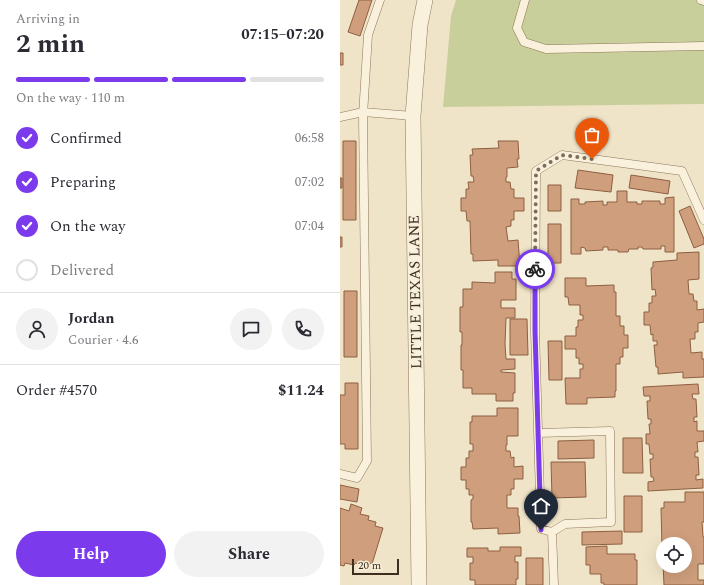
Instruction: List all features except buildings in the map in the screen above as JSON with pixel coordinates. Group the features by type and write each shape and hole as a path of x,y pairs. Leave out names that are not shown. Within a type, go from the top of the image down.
{"street":[{"name":"LITTLE TEXAS LANE","path":"419,585 413,116 420,25 426,0"}],"lane":[{"path":"340,474 357,478 367,461 363,112 368,35 380,0"},
{"path":"525,0 517,28 524,42 546,49 704,46"},
{"path":"700,0 704,1"},
{"path":"340,117 363,112 413,116"},
{"path":"538,433 610,431 611,522 565,524 552,532 541,530 538,433 535,331 536,171 562,155 682,171 704,220"},
{"path":"552,532 554,585"}],"green space":[{"path":"456,0 704,0 704,104 443,107 451,16"}],"way so far":[{"path":"535,269 536,171 562,155 592,159"}],"route":[{"path":"535,269 535,331 541,530"}]}
